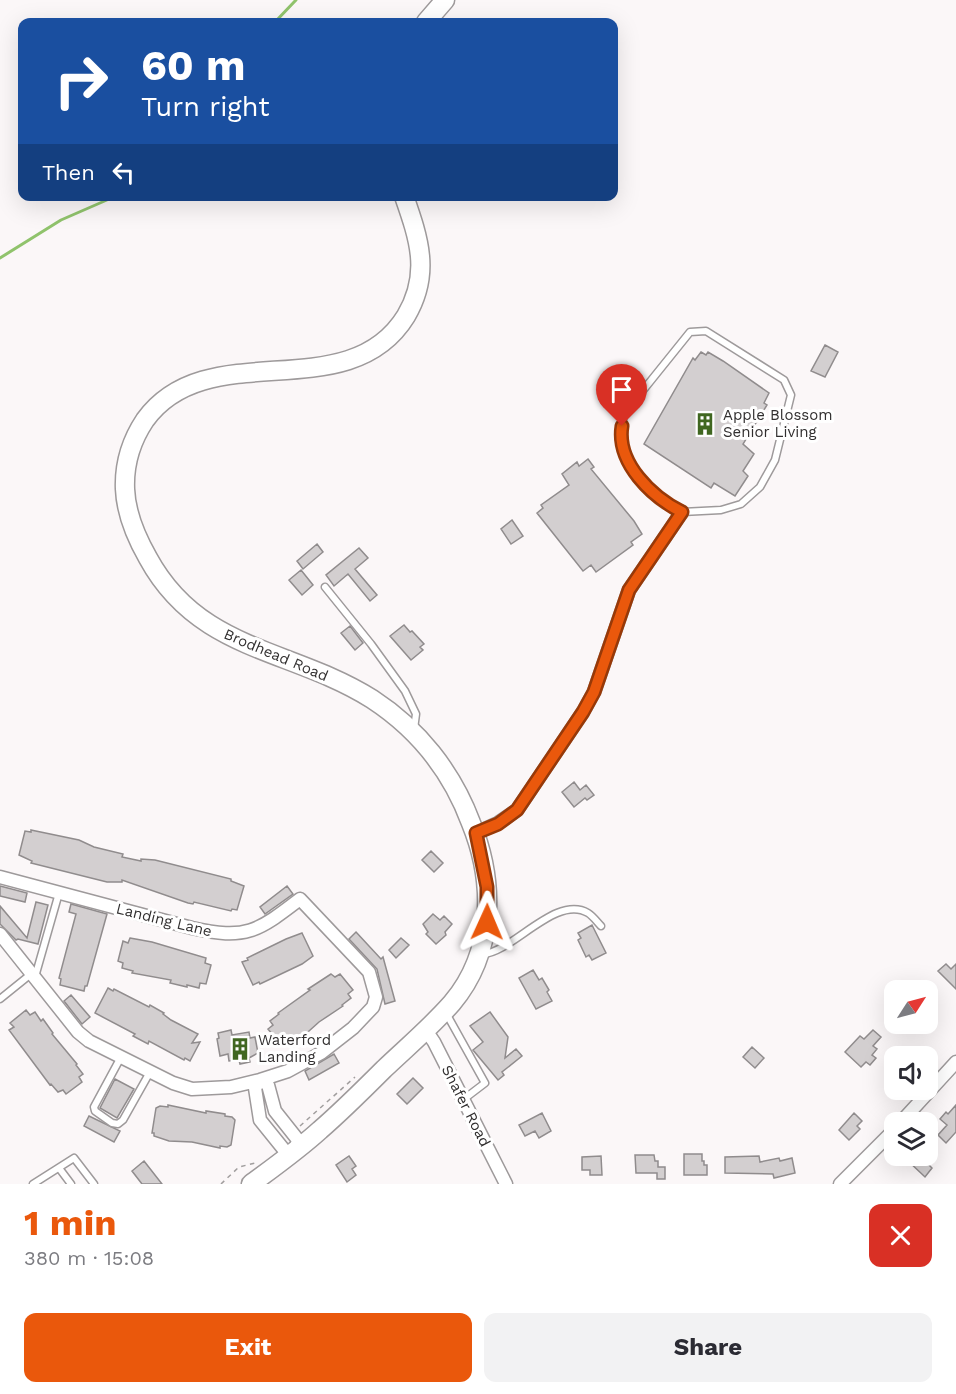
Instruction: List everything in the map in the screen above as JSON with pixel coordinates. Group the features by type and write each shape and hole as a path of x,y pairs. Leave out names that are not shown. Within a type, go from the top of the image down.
{"main road":[{"path":"429,18 445,0"},
{"name":"Brodhead Road","path":"260,1176 296,1151 322,1129 444,1011 463,987 484,939 488,904 482,858 476,833 451,779 434,755 394,715 354,689 222,632 195,615 171,593 142,547 129,515 124,486 127,460 136,436 150,414 190,384 215,376 348,361 371,350 391,334 407,314 420,278 419,240 406,201"}],"street":[{"path":"476,833 498,824 517,810 583,712 594,692 629,590 682,512"},
{"name":"Landing Lane","path":"0,877 220,934 242,933 262,926 300,899 369,972 376,997 373,1007 353,1028 321,1053 288,1071 231,1087 192,1089 173,1083 89,1041 78,1032 0,934"},
{"name":"Shafer Road","path":"425,1029 434,1042 506,1184"},
{"path":"910,1112 956,1062"},
{"path":"260,1080 268,1085 272,1105 292,1132 298,1140 296,1151 285,1151 260,1120 255,1088 260,1080"},
{"path":"840,1184 884,1141"}],"lane":[{"path":"706,331 784,380 791,395 775,460 760,487 741,504 721,510 682,512 667,504 634,474 620,439 624,414 690,332 706,331"},
{"path":"325,587 405,691 416,714 414,733"},
{"path":"0,999 33,975 59,892"},
{"path":"479,954 491,953 532,926 567,910 577,909 589,913 601,926"},
{"path":"444,1011 485,1083 463,1099"},
{"path":"121,1057 94,1107 95,1112 112,1123 118,1124 123,1120 150,1072"},
{"path":"33,1184 74,1158 94,1184"},
{"path":"59,1168 71,1184"}],"path":[{"path":"292,1132 358,1074"},
{"path":"221,1184 239,1167 260,1176"}],"building":[{"path":"825,345 838,352 825,377 811,371"},
{"name":"Apple Blossom Senior Living","path":"701,352 706,355 708,352 723,361 769,393 764,403 767,405 743,444 754,454 743,471 748,476 735,496 714,483 711,488 644,444 693,358 695,360"},
{"path":"588,459 594,467 591,469 642,534 631,542 633,545 596,572 591,565 583,571 537,513 543,508 541,505 569,485 562,474 577,462 579,466"},
{"path":"512,520 523,536 511,544 501,529"},
{"path":"317,544 323,552 303,569 297,561"},
{"path":"359,548 368,558 355,569 377,595 370,601 348,574 334,586 326,575"},
{"path":"301,570 313,585 302,595 289,580"},
{"path":"404,625 424,644 420,647 423,650 411,660 390,636"},
{"path":"350,626 363,643 355,650 341,633"},
{"path":"574,782 580,790 586,785 594,795 587,800 585,798 574,807 562,792"},
{"path":"31,830 79,840 94,847 123,854 122,857 141,861 141,859 155,860 231,879 244,886 237,910 232,909 231,911 194,902 193,904 188,903 122,880 122,882 107,882 31,863 32,861 19,855 25,831 31,832"},
{"path":"431,851 443,863 434,872 422,860"},
{"path":"0,886 27,893 25,902 0,896"},
{"path":"287,886 293,894 265,914 260,907"},
{"path":"36,902 48,905 38,944 16,940 0,924 0,906 27,938"},
{"path":"71,904 107,914 84,991 60,985 61,979 59,978 76,914 69,912"},
{"path":"433,914 440,920 444,916 452,924 445,932 446,935 436,944 426,934 428,932 423,924"},
{"path":"592,925 606,953 592,960 589,955 586,957 578,940 581,938 578,933"},
{"path":"356,932 381,959 383,957 395,1001 385,1004 377,969 349,939"},
{"path":"302,933 313,956 302,964 260,984 259,982 253,985 242,962"},
{"path":"130,938 206,958 205,963 211,965 206,984 200,983 199,988 187,985 187,987 170,983 171,980 132,973 133,971 122,968 123,963 118,961 123,941 128,943"},
{"path":"401,938 409,945 396,958 389,950"},
{"path":"946,964 951,969 956,964 956,989 938,971"},
{"path":"533,970 539,980 542,978 552,1001 536,1009 519,978"},
{"path":"331,974 335,977 340,974 353,990 348,994 351,998 299,1040 289,1045 285,1042 281,1045 268,1029 273,1025 270,1021 310,990 308,989"},
{"path":"108,988 149,1007 150,1005 171,1020 198,1034 192,1043 200,1042 190,1061 149,1041 148,1044 133,1036 135,1034 95,1013"},
{"path":"71,995 90,1017 82,1024 64,1001"},
{"path":"26,1010 30,1015 35,1012 41,1021 43,1019 83,1074 79,1077 82,1082 66,1094 63,1090 58,1092 50,1085 9,1030 14,1027 10,1023"},
{"path":"490,1012 508,1037 505,1058 516,1049 522,1056 502,1072 504,1075 498,1080 473,1050 483,1042 470,1026"},
{"name":"Waterford Landing","path":"231,1030 232,1035 249,1032 250,1038 255,1037 258,1053 249,1058 250,1062 240,1064 239,1060 229,1061 228,1054 220,1056 218,1033"},
{"path":"873,1030 881,1037 873,1046 877,1049 872,1055 876,1058 870,1065 866,1062 861,1067 845,1052 860,1036 864,1039"},
{"path":"752,1047 764,1058 755,1068 743,1057"},
{"path":"334,1054 339,1063 309,1080 305,1071"},
{"path":"413,1078 423,1088 407,1104 397,1094"},
{"path":"115,1079 134,1089 117,1118 100,1108"},
{"path":"168,1105 232,1117 235,1120 231,1145 220,1146 220,1148 192,1142 169,1141 154,1136 152,1133 156,1108 168,1107"},
{"path":"956,1105 956,1132 946,1143 938,1135 947,1125 940,1119 946,1112 948,1114"},
{"path":"542,1113 551,1131 539,1138 535,1131 525,1136 519,1125"},
{"path":"854,1113 862,1121 857,1126 860,1129 849,1140 839,1130"},
{"path":"89,1116 120,1131 114,1142 84,1126"},
{"path":"684,1154 702,1154 702,1161 704,1165 707,1165 707,1175 684,1175"},
{"path":"635,1155 654,1155 655,1161 658,1161 658,1167 665,1167 665,1179 657,1179 657,1173 636,1173"},
{"path":"349,1156 356,1166 352,1169 356,1175 347,1182 336,1165"},
{"path":"601,1156 602,1175 590,1175 590,1170 582,1170 582,1157"},
{"path":"759,1156 760,1162 792,1158 795,1173 774,1178 773,1174 725,1173 725,1157"},
{"path":"144,1161 162,1184 142,1184 132,1171"},
{"path":"913,1166 930,1166 932,1168 925,1177"}],"waterway":[{"path":"279,18 296,0"},
{"path":"0,258 61,220 105,201"}],"place":[{"name":"Apple Blossom Senior Living","path":"705,424"},
{"name":"Waterford Landing","path":"240,1049"}],"route":[{"path":"487,922 487,887 476,833 498,824 517,810 583,712 594,692 629,590 682,512 667,504 634,474 620,439 622,426"}]}
